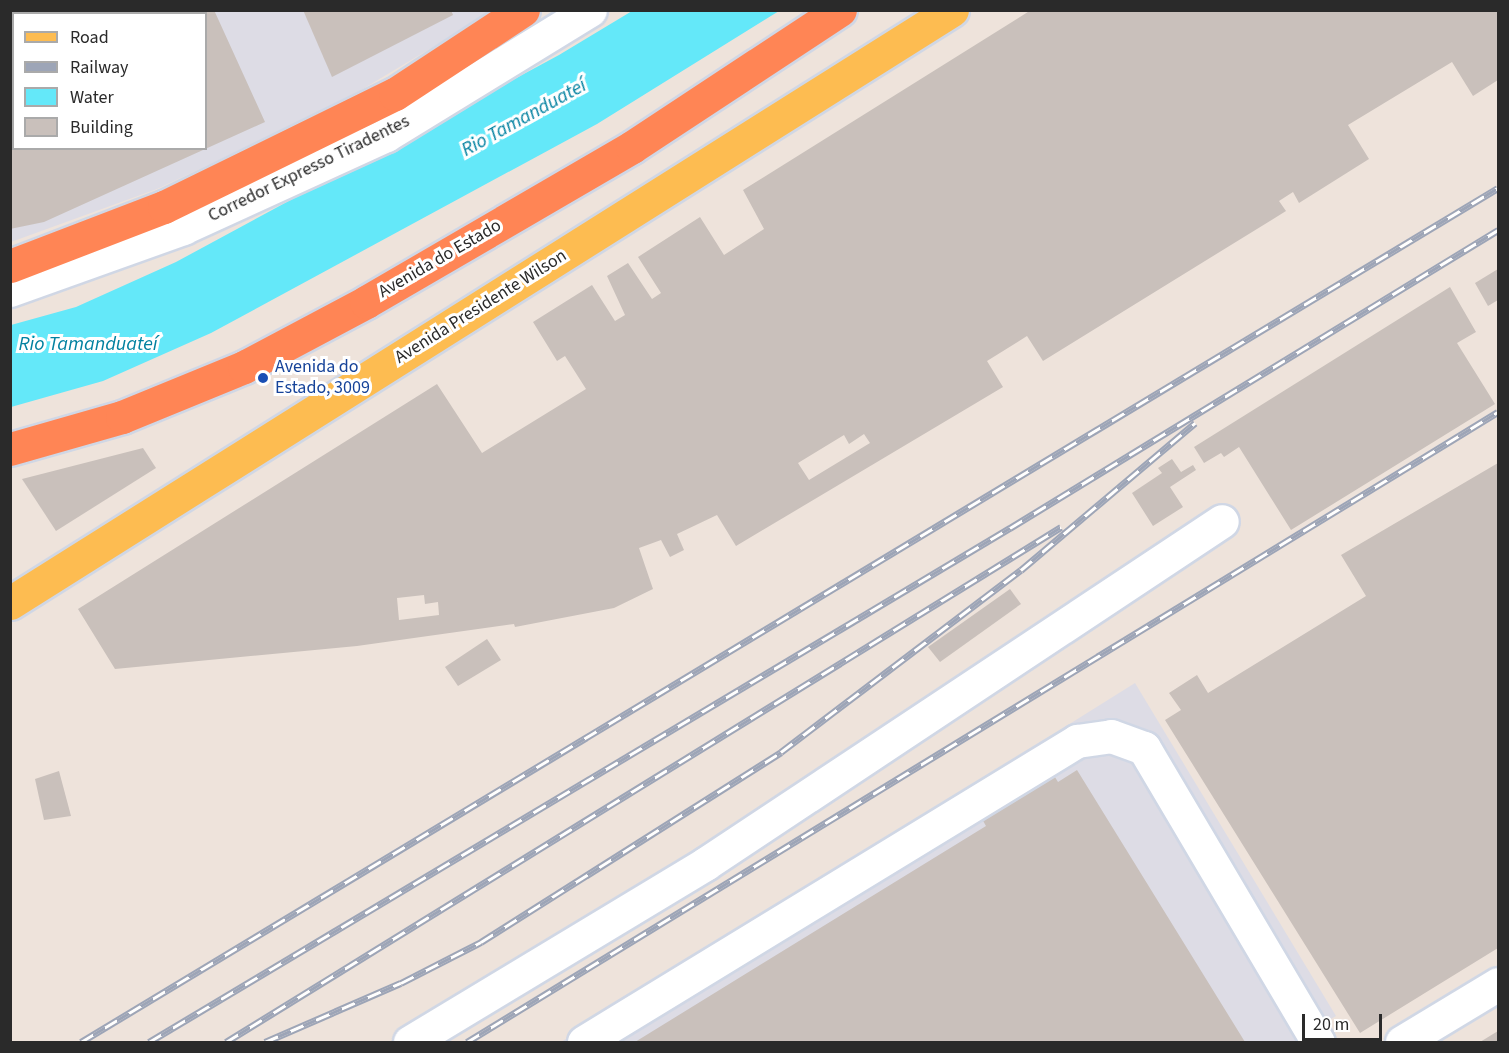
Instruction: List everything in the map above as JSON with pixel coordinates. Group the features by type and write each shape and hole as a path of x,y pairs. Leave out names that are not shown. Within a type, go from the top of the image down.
{"highway":[{"path":"10,266 164,207 395,94 523,10"},
{"name":"Avenida do Estado","path":"10,449 122,417 244,367 366,302 632,147 840,10"}],"main road":[{"name":"Avenida Presidente Wilson","path":"10,603 952,10"}],"street":[{"name":"Corredor Expresso Tiradentes","path":"10,290 183,228 386,135 590,10"},
{"path":"410,1042 705,864 1222,521"},
{"path":"584,1042 1077,741 1111,736 1144,748 1318,1042"},
{"path":"1402,1042 1498,984"}],"shaded area":[{"path":"10,11 493,11 341,102 157,189 11,242"},
{"path":"1135,683 1336,1016 1293,1042 561,1042"}],"water":[{"name":"Rio Tamanduateí","path":"632,11 779,11 597,124 211,333 103,381 11,407 11,325 76,307 176,262 559,55"}],"building":[{"path":"10,10 214,10 265,122 207,148 207,12 12,12 12,150 203,150 44,222 10,229"},
{"path":"303,10 451,10 453,15 332,77"},
{"path":"1031,10 1498,10 1498,80 1473,96 1452,62 1348,125 1369,159 1299,203 1293,192 1279,201 1286,211 1043,361 1027,336 987,361 1003,387 736,546 717,515 677,534 684,550 670,557 661,540 639,548 653,589 614,608 515,627 514,624 357,646 115,669 78,609 437,384 482,453 586,389 565,356 557,361 533,322 592,285 615,321 625,315 607,276 628,263 652,299 661,293 638,257 700,217 724,255 764,229 743,190","holes":["864,434 870,443 809,480 798,463 844,435 849,444","424,595 425,604 438,602 439,615 399,620 397,598"]},
{"path":"1498,269 1498,300 1488,306 1475,283"},
{"path":"1450,287 1476,332 1457,343 1495,404 1291,530 1239,447 1224,457 1221,453 1204,463 1194,447"},
{"path":"143,448 156,468 56,531 22,479"},
{"path":"1172,459 1181,472 1193,465 1196,470 1170,487 1183,507 1153,526 1132,493 1162,473 1158,468"},
{"path":"1498,463 1498,948 1360,1033 1165,720 1181,710 1169,693 1197,675 1208,693 1366,596 1341,555"},
{"path":"1010,589 1021,604 940,662 928,647"},
{"path":"487,639 501,660 458,686 445,667"},
{"path":"1050,769 1058,782 1077,770 1245,1042 635,1042 986,826 978,812"},
{"path":"59,771 71,816 44,820 35,779"},
{"path":"1498,1031 1498,1042 1480,1042"}],"railway":[{"path":"81,1042 1498,188"},
{"path":"149,1042 1010,528 1498,230"},
{"path":"467,1042 1498,412"},
{"path":"265,1042 401,983 481,942 781,752 1021,570 1195,423"},
{"path":"226,1042 1061,527"}],"place":[{"name":"Avenida do Estado, 3009","path":"263,378"}]}
